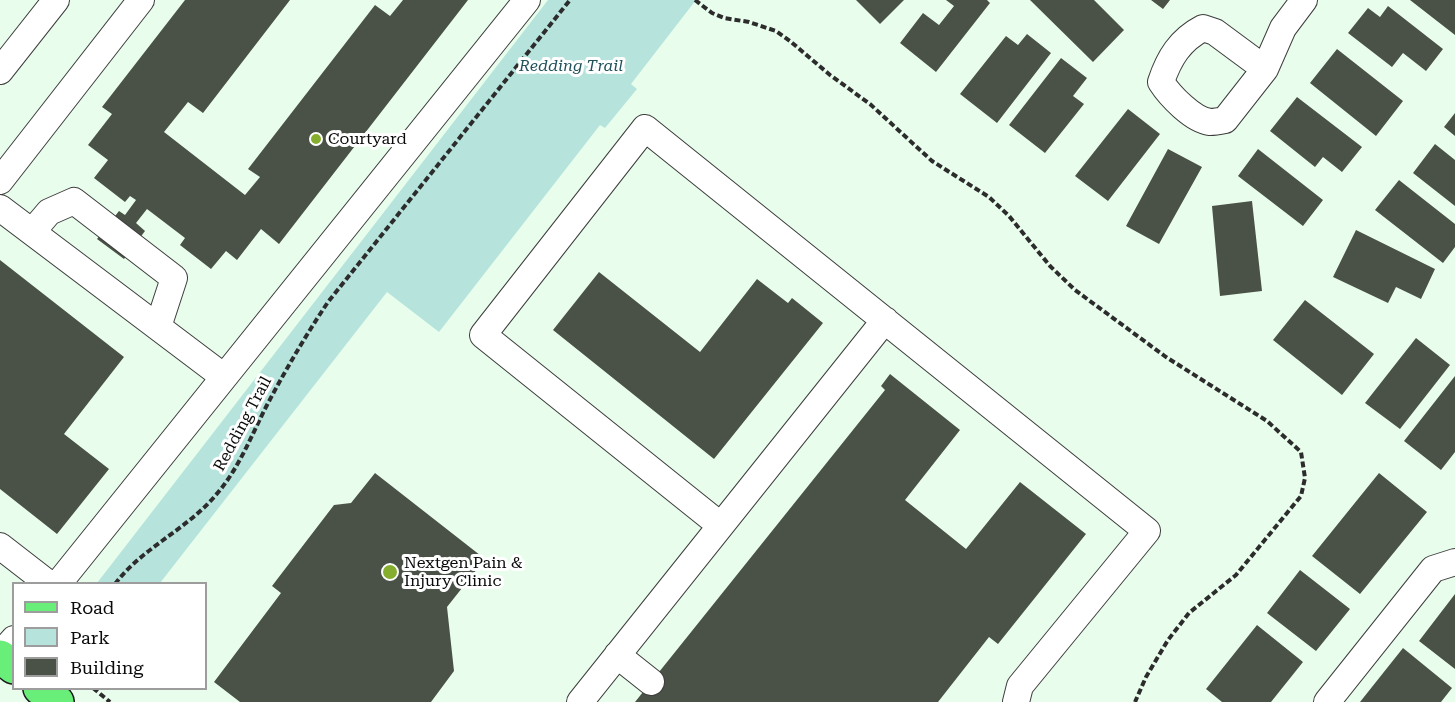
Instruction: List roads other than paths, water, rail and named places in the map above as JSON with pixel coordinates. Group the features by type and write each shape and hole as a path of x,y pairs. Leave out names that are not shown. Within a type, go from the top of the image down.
{"main road":[{"path":"0,656 12,666"},
{"path":"42,690 57,702"}],"street":[{"path":"0,71 56,0"},
{"path":"0,181 141,0"},
{"path":"60,582 527,0"},
{"path":"1265,69 1283,28 1304,0"},
{"path":"720,525 483,335 645,128 1147,531 1020,686 1016,702"},
{"path":"32,232 49,212 74,201 174,278 158,327"},
{"path":"0,208 224,377"},
{"path":"580,702 885,320"},
{"path":"0,546 46,582"},
{"path":"1327,702 1433,569 1455,562"},
{"path":"0,656 12,641"},
{"path":"617,655 651,682"}],"place":[{"name":"Courtyard","path":"316,139"},
{"name":"Nextgen Pain & Injury Clinic","path":"390,572"}],"park label":[{"name":"Redding Trail","path":"571,66"}]}
